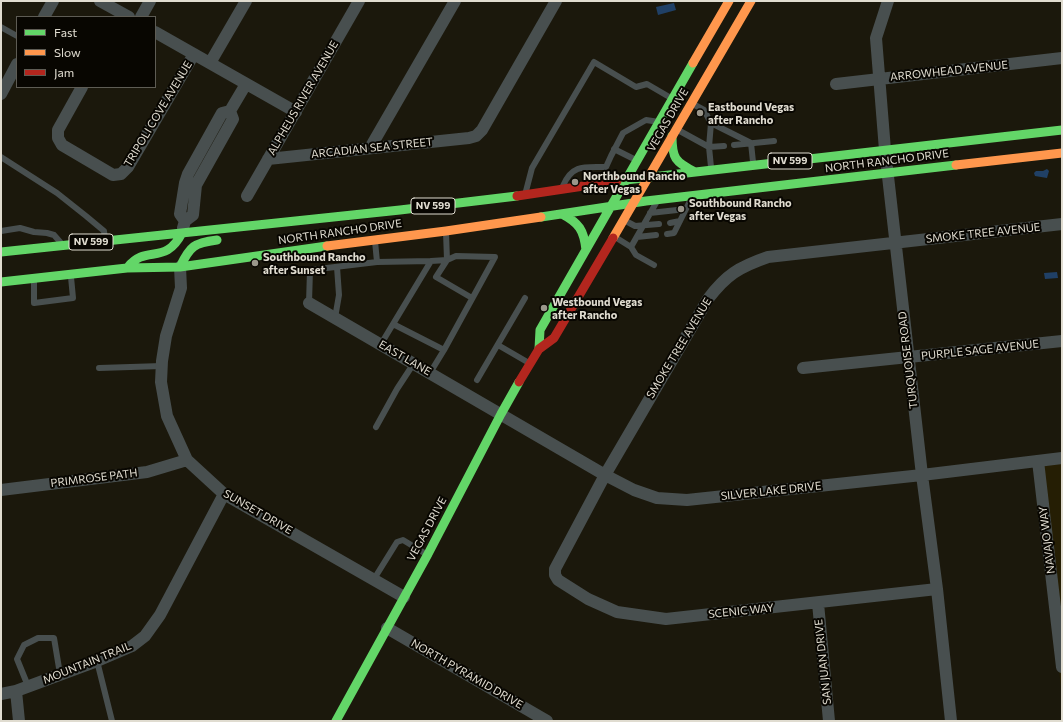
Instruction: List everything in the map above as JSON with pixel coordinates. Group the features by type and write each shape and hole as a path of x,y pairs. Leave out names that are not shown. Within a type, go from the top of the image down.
{"main road":[{"name":"VEGAS DRIVE","path":"538,349 554,338 751,1"},
{"name":"VEGAS DRIVE","path":"336,721 428,554 501,414 538,349 540,330 673,99 725,2"},
{"name":"NORTH RANCHO DRIVE","path":"1,252 524,195 562,189 606,175 627,179 649,177 1062,130"},
{"path":"674,133 672,148 673,156 676,162 696,172"},
{"name":"NORTH RANCHO DRIVE","path":"1,282 127,268 180,267 375,239 446,231 658,199 1062,153"},
{"path":"562,214 571,219 581,228 584,234 586,250"},
{"path":"180,267 187,251 195,244 229,237 239,227"},
{"path":"127,268 134,258 140,255 165,252 170,249 182,233"}],"street":[{"path":"45,16 53,1"},
{"path":"100,1 125,16"},
{"path":"142,16 150,1"},
{"path":"210,63 246,1"},
{"name":"ALPHEUS RIVER AVENUE","path":"247,196 359,1"},
{"path":"370,148 455,1"},
{"name":"ARCADIAN SEA STREET","path":"268,159 469,138 476,136 482,130 556,1"},
{"name":"TURQUOISE ROAD","path":"888,1 876,38 887,173 922,475 938,590 951,721"},
{"path":"156,33 296,112"},
{"name":"TRIPOLI COVE AVENUE","path":"81,88 58,130 58,138 62,145 113,175 122,174 128,167 194,54"},
{"name":"ARROWHEAD AVENUE","path":"836,84 1062,58"},
{"path":"1,94 16,66"},
{"path":"185,221 180,214 185,182 192,166 222,113 230,111 246,84"},
{"path":"182,233 185,221 193,215 196,185 233,119 230,111"},
{"name":"SMOKE TREE AVENUE","path":"555,575 555,569 605,475 708,299 725,279 751,263 768,257 1062,224"},
{"name":"SUNSET DRIVE","path":"180,267 181,288 166,336 161,382 167,416 187,460 224,494 404,597"},
{"name":"EAST LANE","path":"309,303 501,414"},
{"name":"PURPLE SAGE AVENUE","path":"803,368 1062,341"},
{"name":"SILVER LAKE DRIVE","path":"501,414 605,475 634,490 657,498 687,500 922,475 1062,458"},
{"name":"PRIMROSE PATH","path":"1,490 147,472 187,460"},
{"name":"NAVAJO WAY","path":"1038,461 1059,619 1062,666"},
{"name":"MOUNTAIN TRAIL","path":"1,694 16,691 97,661 132,646 144,636 163,609 224,494"},
{"name":"SCENIC WAY","path":"555,575 558,580 588,599 617,612 666,620 938,590"},
{"name":"SAN JUAN DRIVE","path":"818,603 829,721"},
{"name":"NORTH PYRAMID DRIVE","path":"388,628 547,721"},
{"path":"16,691 19,721"}],"lane":[{"path":"1,27 16,35"},
{"path":"524,195 532,168 594,62 636,87 647,84 673,99"},
{"path":"692,103 704,110 711,122 751,143"},
{"path":"562,189 567,176 575,170 587,167 606,175 614,149 623,133 646,120 659,122"},
{"path":"711,122 709,147 711,170"},
{"path":"214,128 225,134"},
{"path":"674,133 709,147 724,146"},
{"path":"734,145 774,141"},
{"path":"751,143 754,165"},
{"path":"614,149 637,161"},
{"path":"1,157 57,193 86,216 104,231 106,241"},
{"path":"667,234 674,233 692,195"},
{"path":"631,247 658,199"},
{"path":"650,213 686,208"},
{"path":"624,219 635,226 659,224"},
{"path":"670,223 680,221"},
{"path":"1,231 20,228 34,232 47,233 54,235 64,245"},
{"path":"446,231 447,260 436,277 472,298"},
{"path":"637,237 656,235"},
{"path":"613,237 631,247 636,255 654,265"},
{"path":"375,239 377,262"},
{"path":"309,303 310,270 377,262 447,260 456,256 495,257 430,373"},
{"path":"381,344 431,261"},
{"path":"335,318 339,295 337,267"},
{"path":"34,279 34,303 73,298 71,274"},
{"path":"477,380 525,298"},
{"path":"393,324 444,350"},
{"path":"498,345 530,363"},
{"path":"376,427 397,389 414,363"},
{"path":"99,368 162,366"},
{"path":"374,579 397,542 403,540 428,554"},
{"path":"28,686 17,659 24,645 38,638 54,638 60,674"},
{"path":"97,661 112,721"}],"shaded area":[{"path":"1062,462 1062,688 1061,688 1037,465"}],"water":[{"path":"674,3 676,10 658,15 656,7"},
{"path":"1047,169 1049,171 1047,178 1035,176 1034,173 1036,171 1043,171"},
{"path":"1057,272 1058,278 1045,279 1044,273"}],"traffic: fast":[{"path":"539,349 540,330 693,63"},
{"path":"617,181 1062,130"},
{"path":"672,136 673,150 676,158 683,165 695,172"},
{"path":"541,217 646,201 956,165"},
{"path":"1,252 400,210 517,196"},
{"path":"562,214 577,224 580,228 584,237 586,250"},
{"path":"128,267 135,260 169,249 176,243 182,233"},
{"path":"180,267 190,250 198,244 217,240"},
{"path":"1,282 127,268 180,267 327,246"},
{"path":"336,721 428,554 519,382"}],"traffic: slow":[{"path":"693,63 729,1"},
{"path":"613,238 751,1"},
{"path":"956,165 1062,153"},
{"path":"327,246 541,217"}],"traffic: jam":[{"path":"517,196 617,181"},
{"path":"519,382 539,349 554,338 613,238"}],"place":[{"name":"Eastbound Vegas after Rancho","path":"700,113"},
{"name":"Northbound Rancho after Vegas","path":"575,182"},
{"name":"Southbound Rancho after Vegas","path":"681,209"},
{"name":"Southbound Rancho after Sunset","path":"255,263"},
{"name":"Westbound Vegas after Rancho","path":"544,308"}]}
